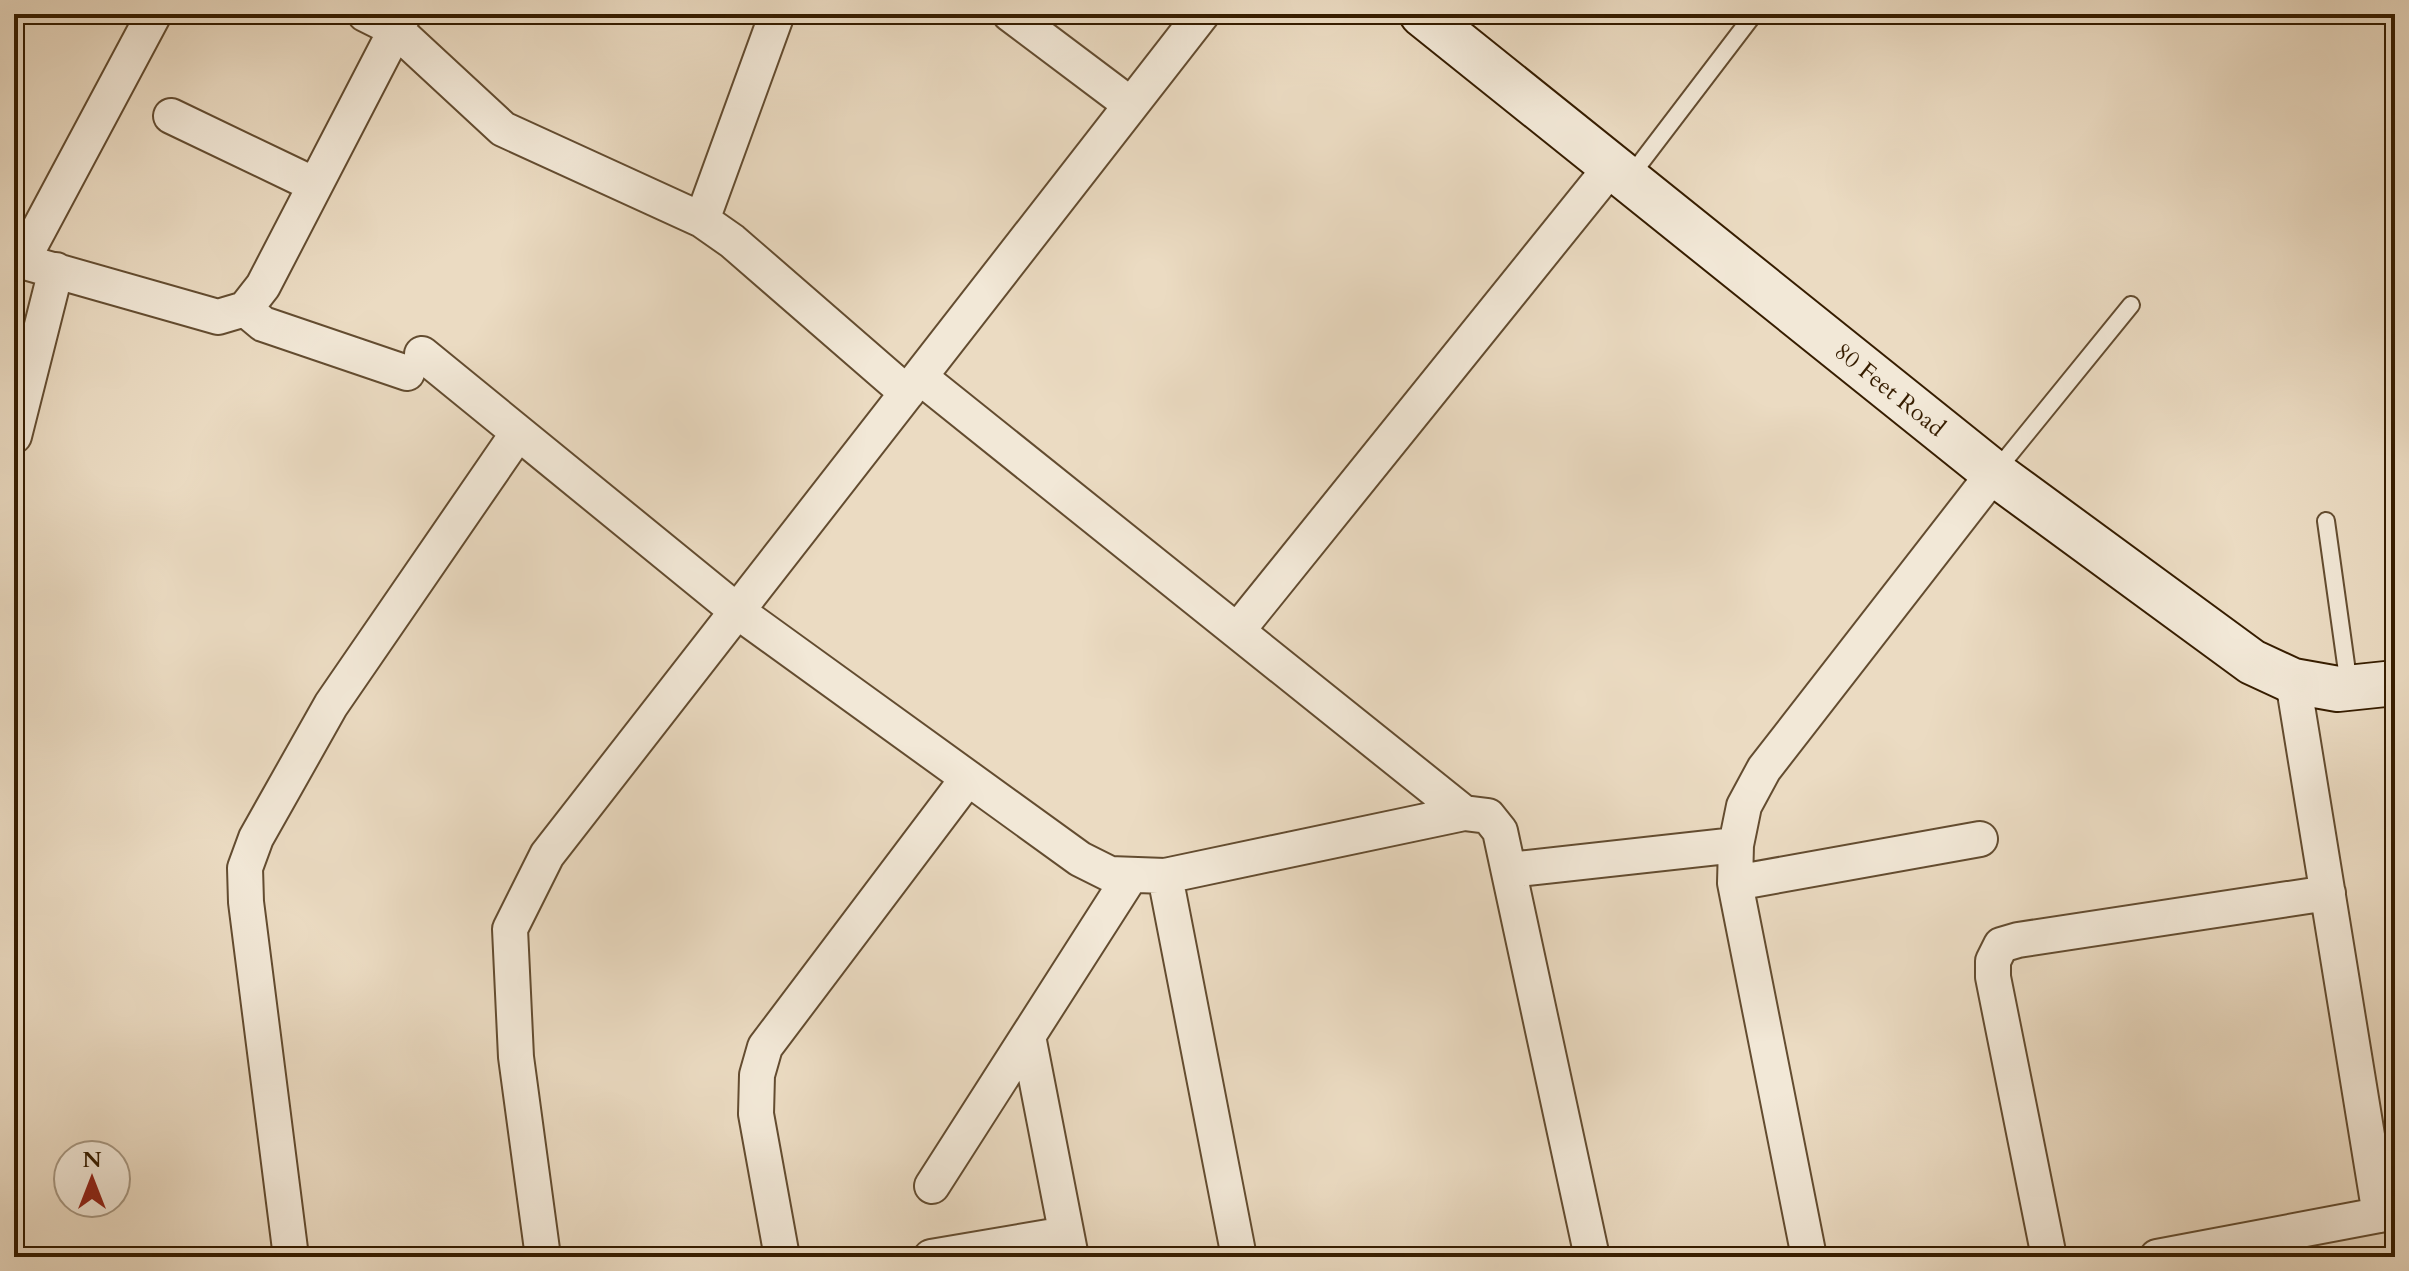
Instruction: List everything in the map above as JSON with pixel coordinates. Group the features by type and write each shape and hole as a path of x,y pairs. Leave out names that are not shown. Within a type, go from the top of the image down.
{"main road":[{"name":"80 Feet Road","path":"1422,14 1994,473 2252,662 2293,681 2338,689 2395,683"}],"street":[{"path":"154,14 18,260 218,317 245,309 263,286 400,22"},
{"path":"365,14 400,22 503,129 702,220 732,241 913,385 1237,631 1464,813"},
{"path":"702,220 777,14"},
{"path":"1010,14 1131,105"},
{"path":"543,1257 516,1057 510,929 547,855 1202,14"},
{"path":"171,116 315,185"},
{"path":"1237,631 1620,172"},
{"path":"14,436 56,270"},
{"path":"245,309 263,324 414,363 518,433 737,611 1080,859 1110,874 1165,876 1464,813 1488,816 1500,831 1592,1257"},
{"path":"291,1257 246,902 245,868 256,838 331,705 518,433"},
{"path":"1809,1257 1735,883 1736,845 1744,806 1764,769 1994,473"},
{"path":"2157,1257 2388,1214 2328,893 2293,681"},
{"path":"782,1257 756,1114 757,1075 765,1047 968,778"},
{"path":"1735,883 1980,839"},
{"path":"1509,870 1736,845"},
{"path":"932,1186 1131,875"},
{"path":"1165,876 1239,1257"},
{"path":"2049,1257 1993,977 1993,961 2001,945 2328,893"},
{"path":"931,1257 1069,1246 1028,1036"}],"lane":[{"path":"1620,172 1754,14"},
{"path":"1994,473 2131,305"},
{"path":"2326,521 2349,688"}]}
